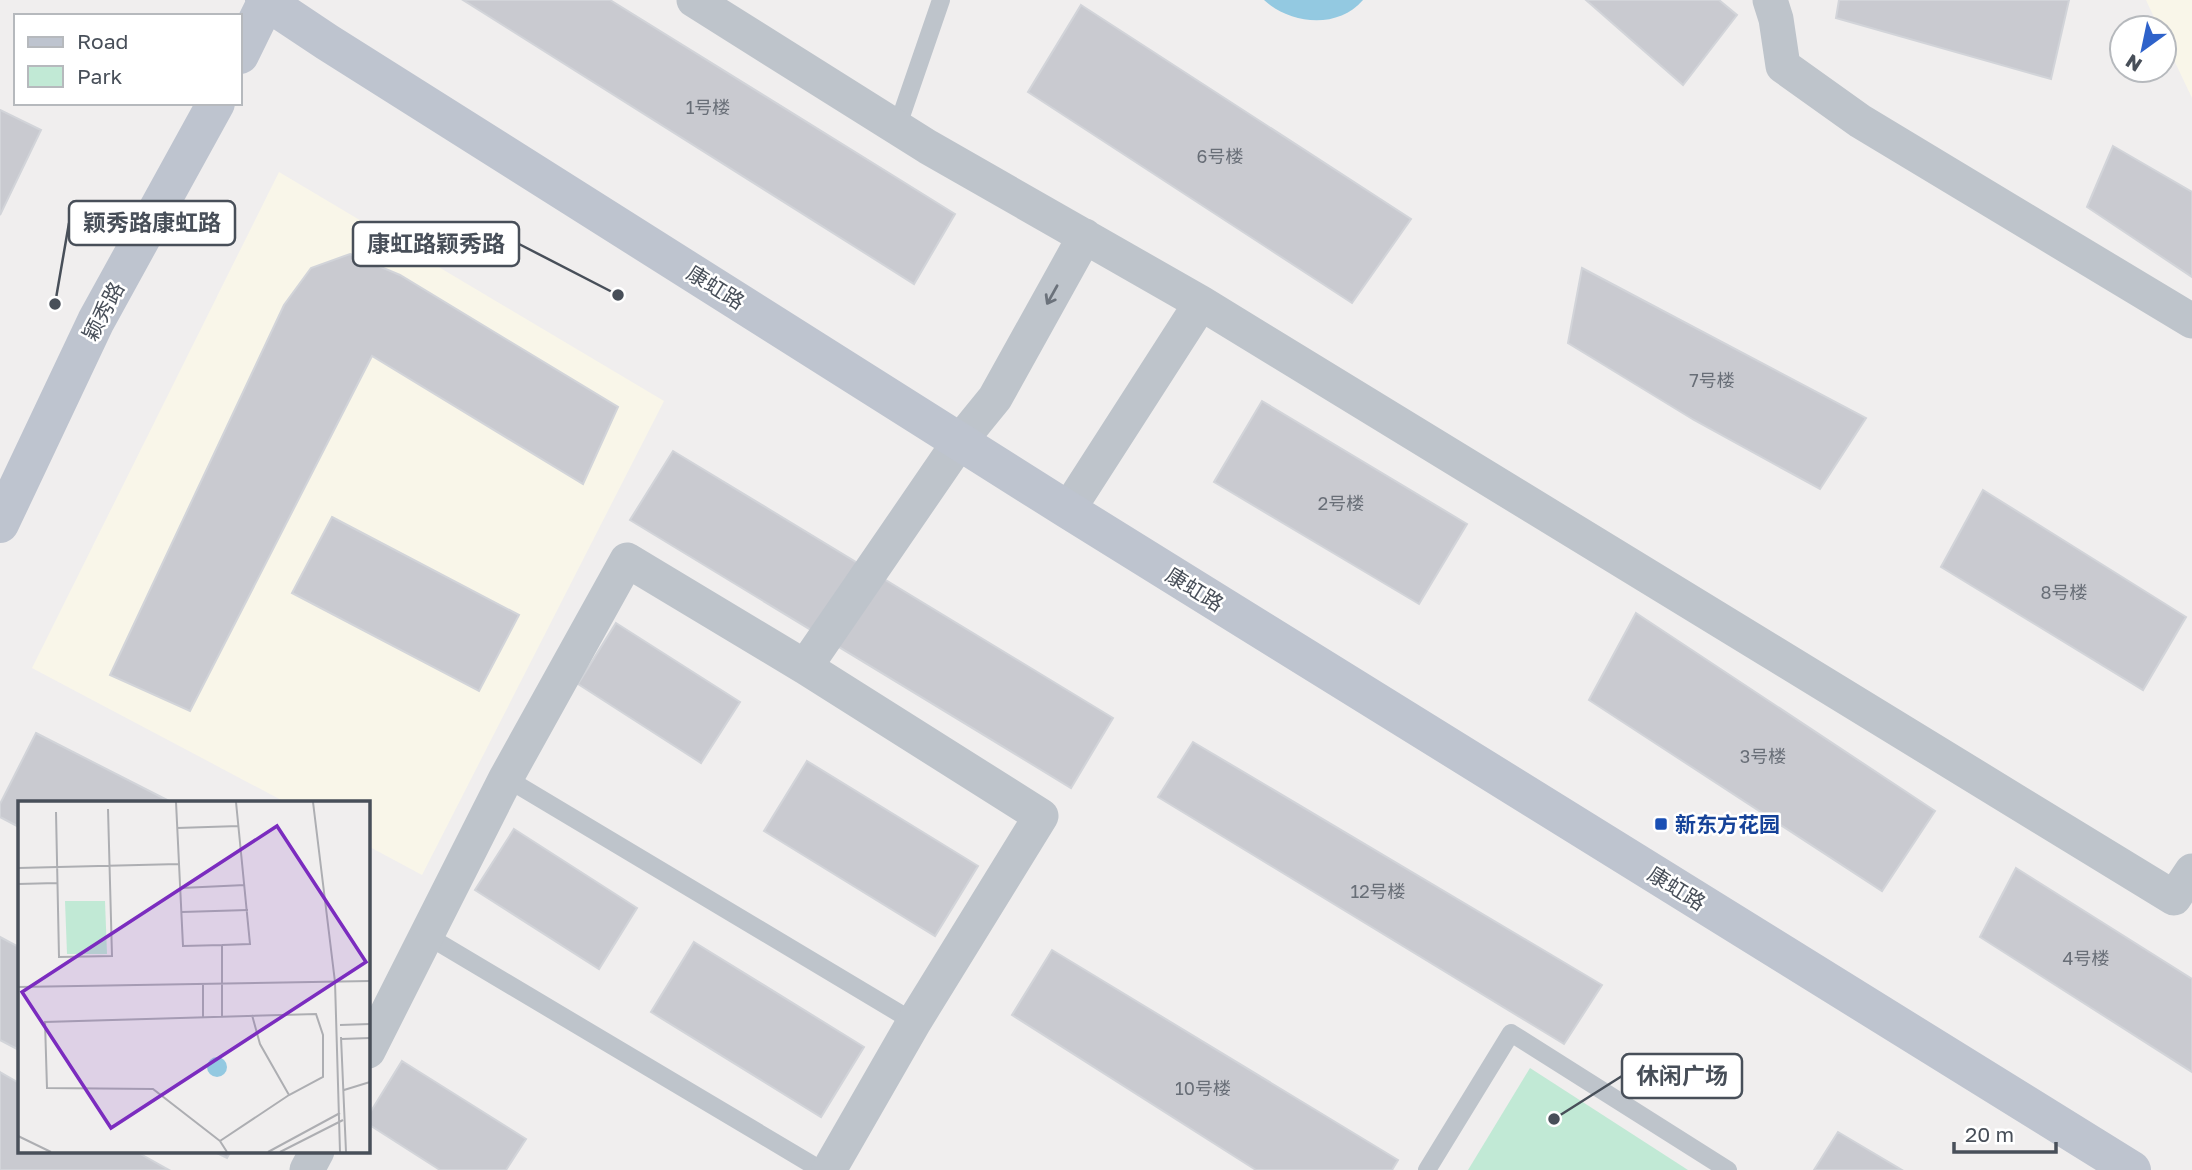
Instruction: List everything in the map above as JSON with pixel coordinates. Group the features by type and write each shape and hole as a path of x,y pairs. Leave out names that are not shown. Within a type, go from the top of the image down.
{"main road":[{"path":"242,51 266,0"},
{"name":"康虹路","path":"266,0 327,42 1068,510 2132,1170"},
{"name":"颖秀路","path":"0,524 96,321 215,105"}],"street":[{"path":"694,0 897,128 1201,303 2174,898 2192,871"},
{"path":"1770,0 1776,19 1783,66 1860,121 2192,321"},
{"path":"805,667 960,441 995,398 1085,236"},
{"path":"1068,510 1201,303"},
{"path":"369,1049 506,778 627,560 805,667 1041,816 914,1022 829,1170"},
{"path":"307,1170 316,1152"}],"lane":[{"path":"897,128 941,0"},
{"path":"506,778 914,1022"},
{"path":"426,935 821,1170"},
{"path":"1427,1170 1511,1033 1728,1170"}],"shaded area":[{"path":"2146,0 2192,0 2192,98 2178,68 2178,14 2152,14"},
{"path":"279,172 664,401 422,875 369,847 369,801 283,801 32,668"}],"green space":[{"path":"1530,1068 1688,1170 1468,1170"}],"water":[{"path":"1264,0 1363,0 1340,16 1314,20 1287,14"}],"building":[{"path":"463,0 610,0 955,214 914,284"},
{"path":"1586,0 1719,0 1737,15 1683,85"},
{"path":"1839,0 2069,0 2051,79 1836,18"},
{"path":"1081,5 1411,219 1352,303 1028,92"},
{"path":"0,110 41,130 0,215"},
{"path":"2113,146 2192,192 2192,277 2087,207"},
{"path":"350,254 400,275 618,407 583,484 372,356 190,711 110,675 284,305 311,268"},
{"path":"1582,268 1866,418 1820,489 1694,420 1568,343"},
{"path":"1262,401 1467,524 1419,604 1214,482"},
{"path":"673,451 1113,718 1071,788 630,520"},
{"path":"1983,490 2186,617 2143,690 1941,567"},
{"path":"332,517 519,615 479,691 292,593"},
{"path":"1636,613 1935,811 1882,891 1589,700"},
{"path":"616,623 740,702 701,763 578,684"},
{"path":"36,733 169,801 18,801 18,826 0,817 0,804"},
{"path":"1193,742 1602,985 1564,1044 1158,797"},
{"path":"807,761 978,866 935,936 764,831"},
{"path":"514,829 637,908 599,969 475,890"},
{"path":"2016,868 2192,979 2192,1072 1980,937"},
{"path":"0,937 18,946 18,1049 0,1040"},
{"path":"694,942 864,1047 821,1117 651,1012"},
{"path":"1052,950 1398,1160 1392,1170 1256,1170 1012,1015"},
{"path":"402,1061 526,1139 506,1170 440,1170 369,1125 369,1114"},
{"path":"0,1072 18,1082 18,1152 137,1152 169,1170 0,1170"},
{"path":"1838,1132 1902,1170 1814,1170"},
{"path":"215,1152 230,1152 227,1158"}],"place":[{"name":"康虹路颖秀路","path":"618,295"},
{"name":"颖秀路康虹路","path":"55,304"},
{"name":"新东方花园","path":"1661,824"},
{"name":"休闲广场","path":"1554,1119"}]}
